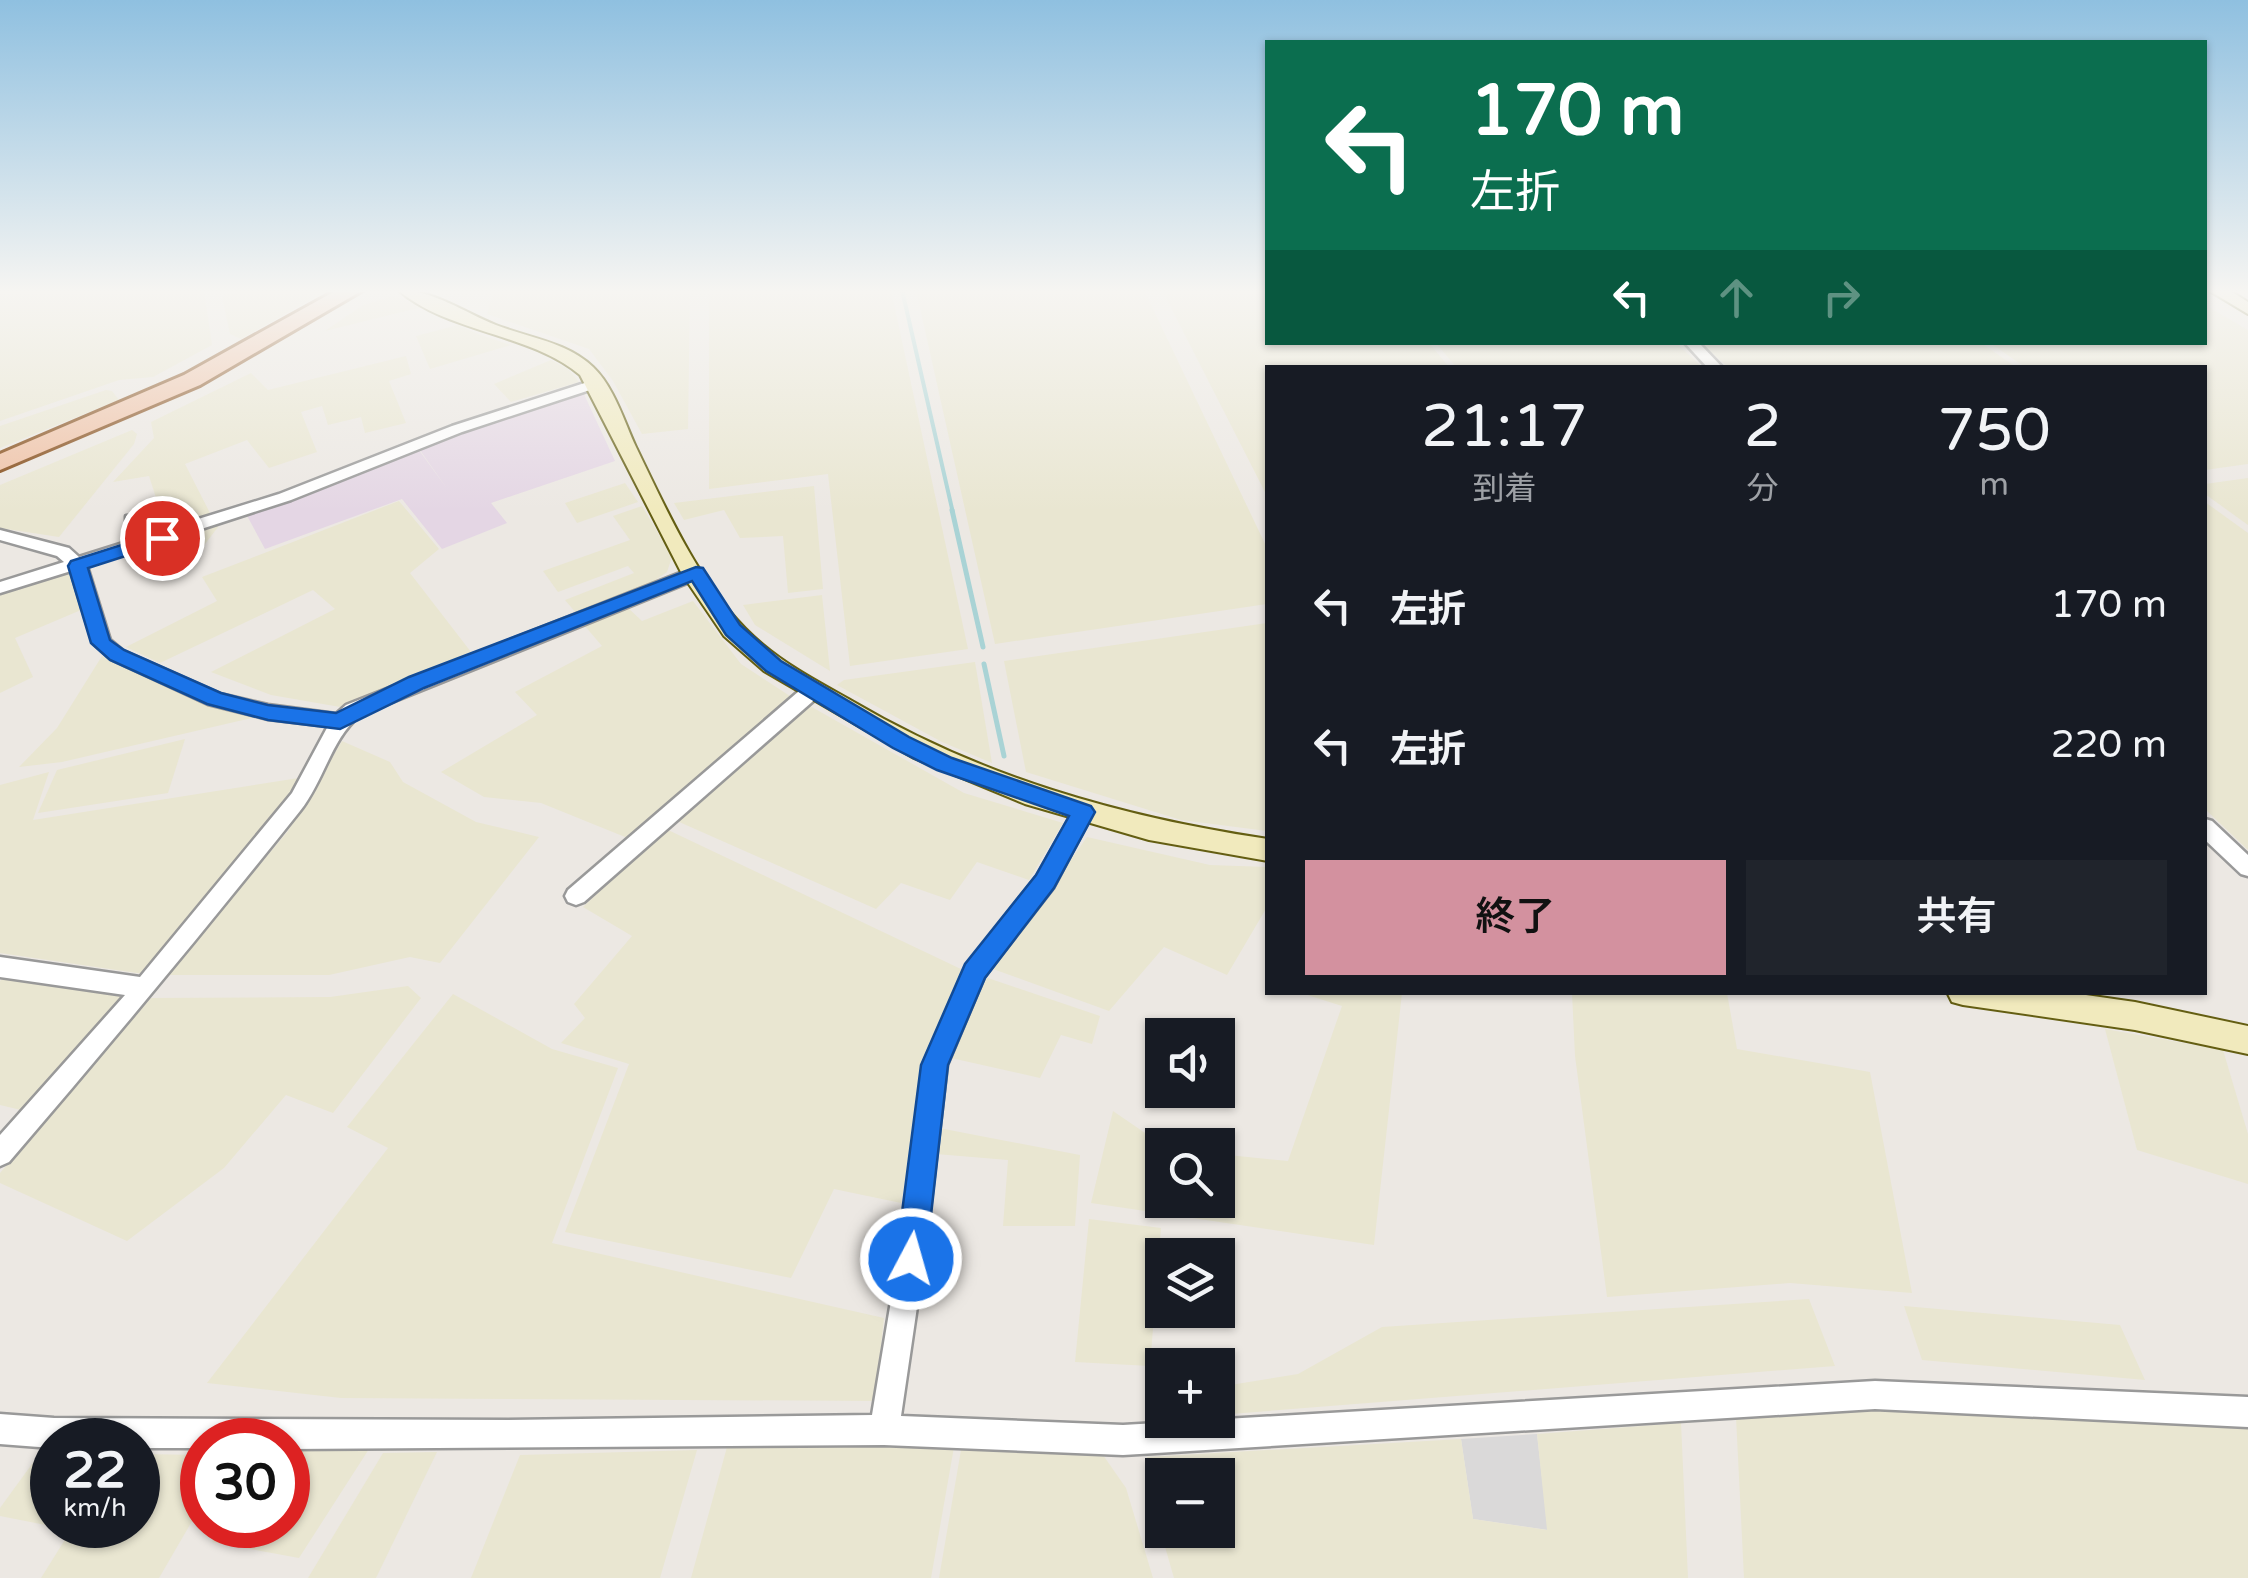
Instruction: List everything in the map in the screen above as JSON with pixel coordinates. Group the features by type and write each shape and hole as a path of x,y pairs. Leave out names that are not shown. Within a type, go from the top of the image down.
{"main road":[{"path":"0,463 221,364"}],"street":[{"path":"578,364 597,383 652,499 696,572 733,630 750,647 813,690 944,764 1083,812 1187,840 1265,850"},
{"path":"0,588 285,497 457,429 597,383"},
{"path":"132,519 153,517 162,538"},
{"path":"0,535 63,552 78,566 102,643 117,655 215,699 268,712 340,721"},
{"path":"0,1154 145,988 299,798 340,721 353,710 696,572"},
{"path":"576,896 813,690"},
{"path":"884,1430 911,1259 935,1065 974,972 1045,882 1083,812"},
{"path":"2207,829 2248,868"},
{"path":"0,968 145,988"},
{"path":"1984,995 2135,1016 2248,1040"},
{"path":"0,1429 74,1433 508,1435 884,1430 1124,1440 1875,1395 2248,1412"}],"shaded area":[{"path":"0,364 178,364 153,377 119,380 0,421"},
{"path":"375,364 408,364 411,374 389,381 406,423 365,433 361,417 328,425 322,406 301,412 317,452 269,468 247,440 185,464 211,515 166,529 149,476 113,482 154,438 151,422 251,373 268,390"},
{"path":"542,364 558,364 579,382 511,402 494,384"},
{"path":"600,364 689,364 688,429 642,434"},
{"path":"709,364 907,364 968,649 850,666 828,474 709,489"},
{"path":"932,364 1179,364 1265,544 1265,604 995,644"},
{"path":"1200,364 1447,365 1265,365 1265,492"},
{"path":"1453,364 1700,365 1454,365"},
{"path":"1724,364 2013,365 1726,365"},
{"path":"2248,364 2248,464 2207,470 2207,365 2022,365"},
{"path":"106,390 119,400 0,448 0,426"},
{"path":"582,390 615,461 491,503 507,523 442,549 402,499 265,549 245,512 416,446 448,490 417,446"},
{"path":"132,430 137,434 134,444 59,537 0,528 0,485"},
{"path":"2248,478 2248,525 2207,495 2207,484"},
{"path":"625,483 638,502 577,523 565,503"},
{"path":"814,486 823,589 788,593 783,536 740,538 724,510 684,520 674,503"},
{"path":"399,501 439,549 410,573 471,652 346,708 271,695 211,672 335,609 313,590 160,663 126,647 217,601 202,577"},
{"path":"2207,503 2248,533 2248,850 2207,811"},
{"path":"642,506 672,557 667,572 648,585 577,614 565,600 634,573 628,566 558,592 543,571 630,540 613,516"},
{"path":"219,521 186,569 169,574 153,545"},
{"path":"70,570 81,610 15,638 33,677 0,693 0,592"},
{"path":"822,595 830,671 755,625 743,605"},
{"path":"693,601 741,664 793,698 630,839 541,803 484,797 441,772 537,715 515,692 602,646 584,625 627,607 642,621"},
{"path":"1265,623 1265,831 1181,820 1026,772 1004,661"},
{"path":"102,656 199,700 260,716 62,762 19,767 57,728"},
{"path":"975,662 992,763 942,742 837,685 844,680"},
{"path":"810,706 964,793 1063,823 1029,880 977,862 950,900 901,883 876,909 677,821"},
{"path":"185,739 168,793 38,813 57,770"},
{"path":"342,741 390,762 403,782 476,822 539,837 440,963 410,957 329,975 167,975 288,831"},
{"path":"49,772 33,820 305,777 144,974 0,953 0,785"},
{"path":"666,829 963,970 928,1056 901,1203 834,1189 791,1278 565,1232 629,1064 561,1043 585,1018 574,1004 632,936 583,907"},
{"path":"1087,837 1210,865 1265,867 1265,910 1227,975 1164,947 1109,1011 993,969"},
{"path":"985,977 1100,1016 1092,1044 1061,1035 1040,1078 951,1058"},
{"path":"3,978 124,996 21,1110 0,1105"},
{"path":"408,986 421,998 333,1113 286,1095 224,1168 127,1241 0,1183 0,1173 151,998 330,997"},
{"path":"453,994 552,1049 618,1068 552,1243 884,1318 875,1401 341,1398 207,1383 388,1148 347,1127"},
{"path":"1307,995 1402,995 1374,1245 1192,1218 1235,1218 1235,1156 1288,1161 1342,1006"},
{"path":"1572,995 1727,995 1737,1049 1870,1072 1912,1293 1790,1283 1607,1297 1575,1056"},
{"path":"2105,1029 2223,1050 2248,1134 2248,1184 2137,1150"},
{"path":"1113,1111 1145,1133 1145,1211 1091,1203"},
{"path":"939,1128 1080,1155 1075,1226 1003,1226 1008,1160 936,1154"},
{"path":"1089,1219 1161,1228 1160,1238 1145,1238 1145,1328 1153,1328 1151,1348 1145,1348 1145,1366 1075,1362"},
{"path":"1809,1299 1835,1366 1235,1414 1235,1384 1298,1374 1382,1327"},
{"path":"1904,1306 2120,1325 2145,1380 1922,1360"},
{"path":"1865,1410 2248,1423 2248,1578 1744,1578 1736,1417"},
{"path":"1681,1423 1688,1578 1174,1578 1165,1548 1235,1548 1235,1458 1147,1457 1461,1439 1473,1519 1547,1530 1537,1434"},
{"path":"1537,1434 1548,1530 1473,1519 1461,1439"},
{"path":"727,1447 954,1447 931,1578 691,1578"},
{"path":"310,1449 369,1449 310,1541"},
{"path":"697,1450 660,1578 471,1578 520,1455"},
{"path":"961,1450 1103,1455 1126,1488 1153,1578 939,1578"},
{"path":"437,1452 376,1578 308,1578 383,1453"},
{"path":"160,1454 180,1455 180,1542 159,1578 41,1578 60,1548 160,1548"},
{"path":"30,1467 30,1522 0,1516 0,1508"},
{"path":"245,1548 305,1548 299,1558"}],"waterway":[{"path":"919,364 953,513"},
{"path":"952,510 983,647"},
{"path":"984,664 1004,756"}],"route":[{"path":"162,538 78,566 89,609 102,643 117,655 215,699 268,712 340,721 353,710 416,682 696,572 733,630 750,647 835,704 944,764 1083,812 1045,882 974,972 935,1065 911,1259"}]}
